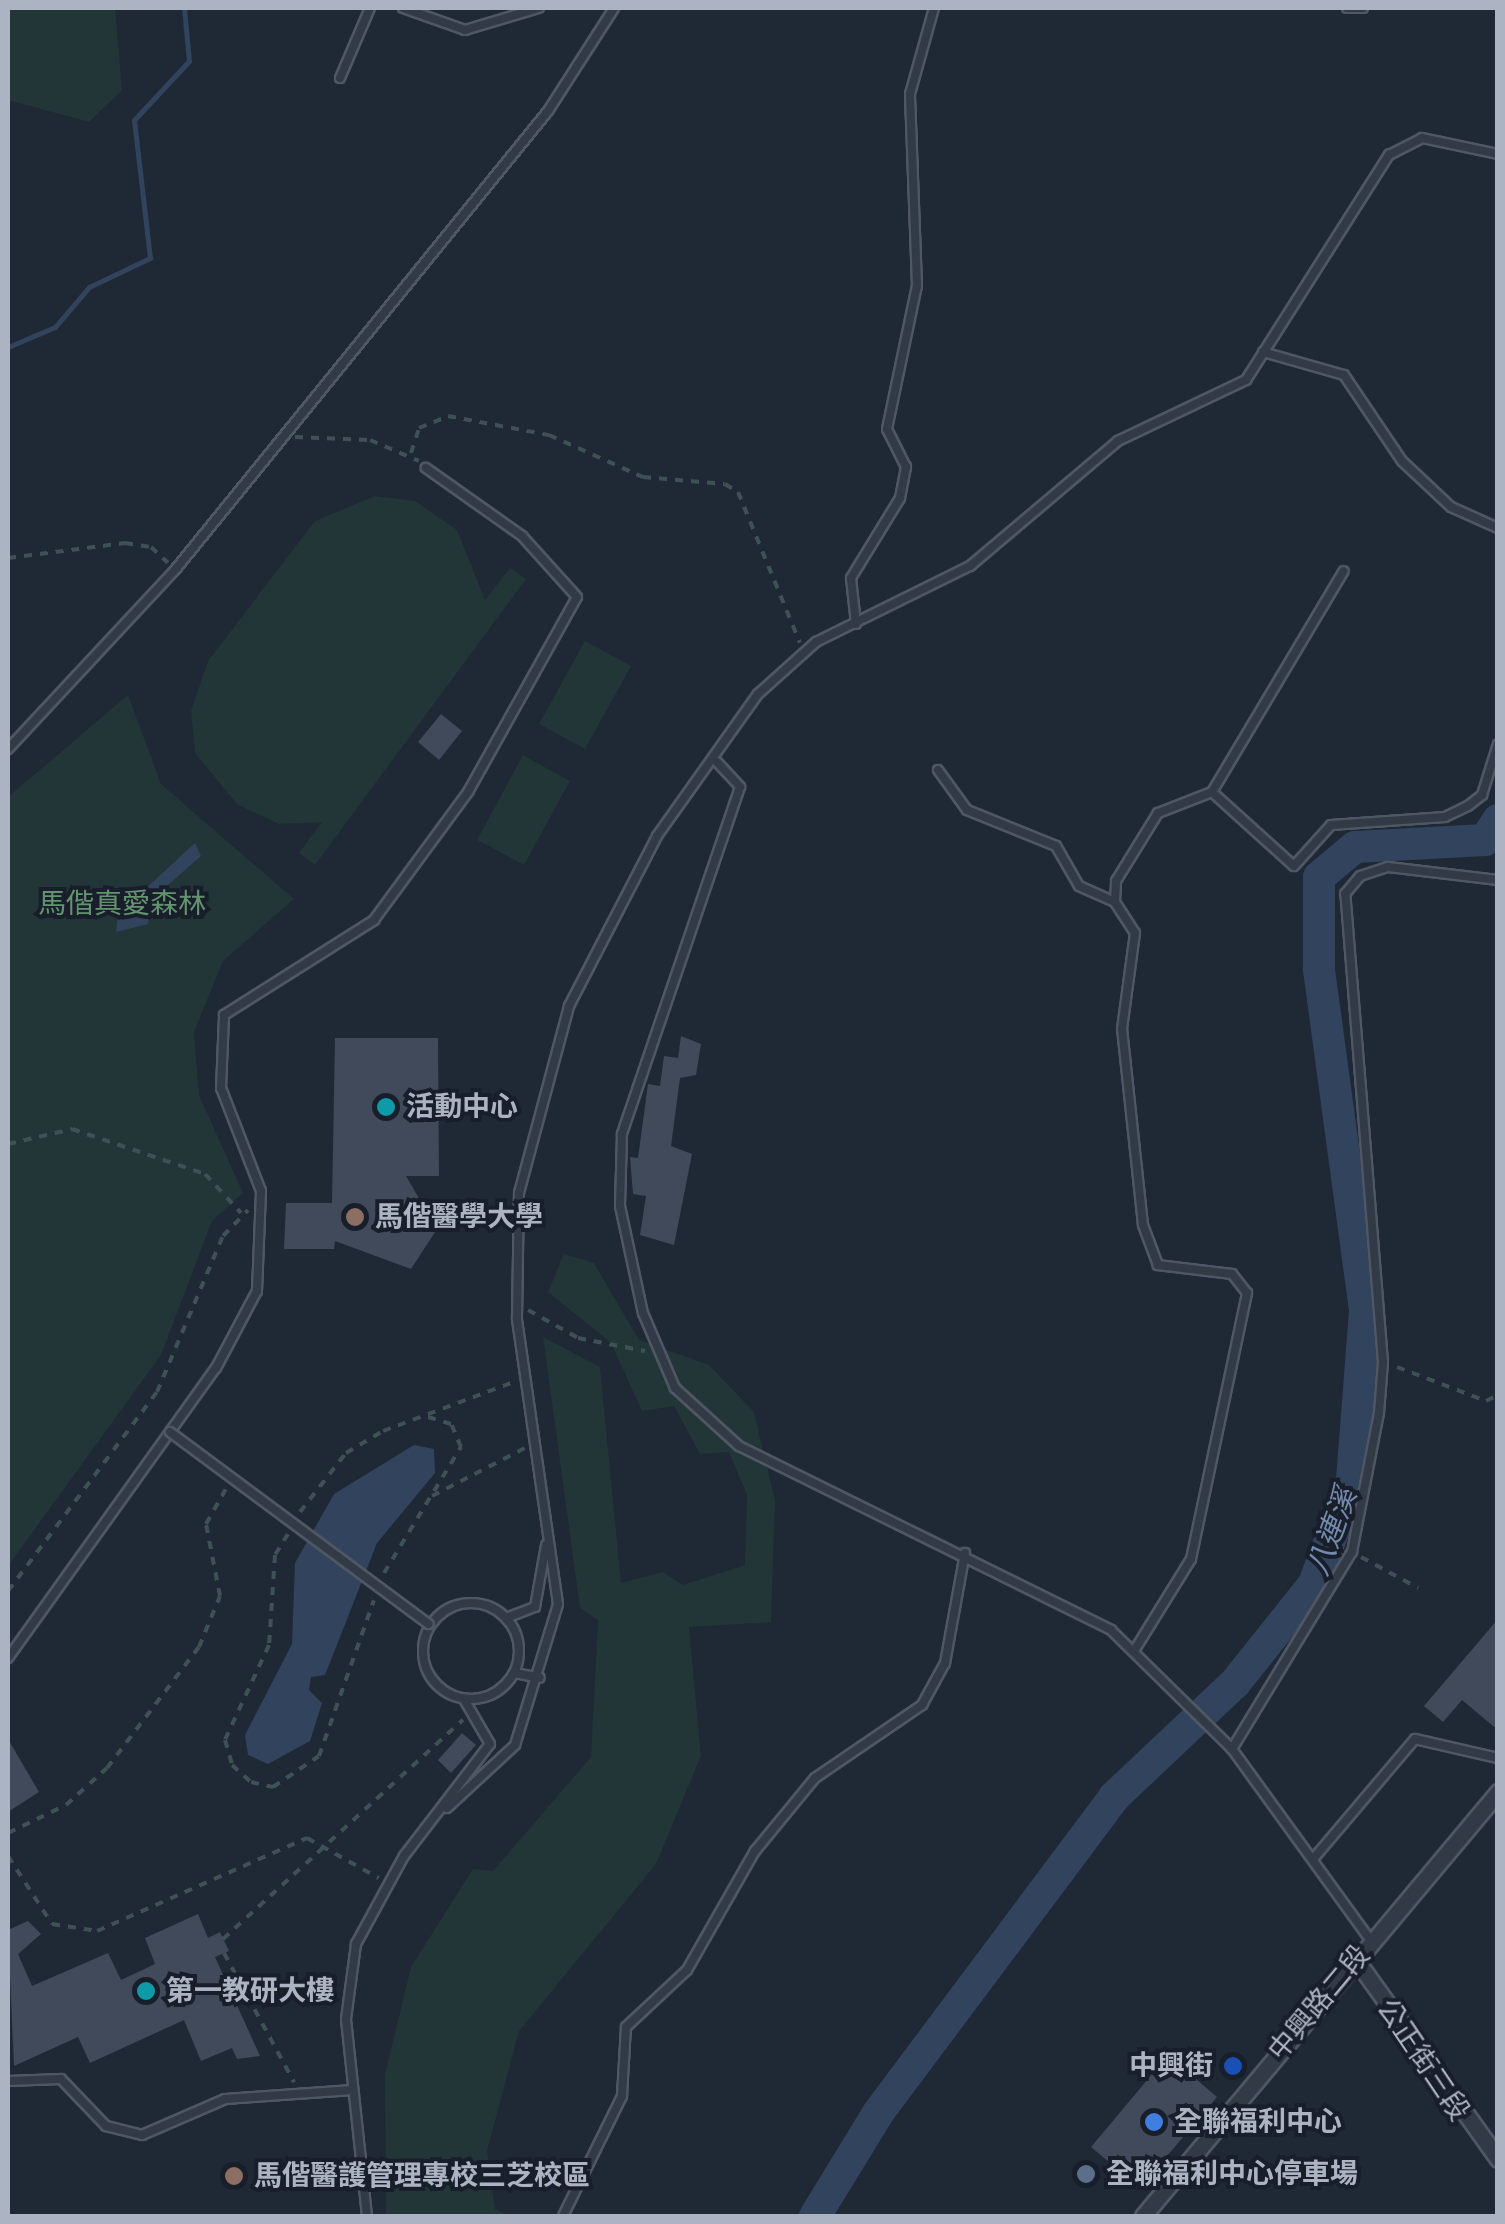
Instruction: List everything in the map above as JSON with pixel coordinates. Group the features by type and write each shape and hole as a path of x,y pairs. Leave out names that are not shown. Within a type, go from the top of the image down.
{"street":[{"name":"中興路二段","path":"1143,2216 1354,1957 1498,1792"},
{"name":"公正街三段","path":"1354,1957 1498,2159"}],"lane":[{"path":"340,78 370,8"},
{"path":"403,8 464,30 539,8"},
{"path":"8,749 175,570 283,430 548,110 614,8"},
{"path":"856,624 851,578 900,498 906,467 886,428 918,286 910,94 934,8"},
{"path":"1347,8 1363,8"},
{"path":"447,1808 514,1744 540,1678 558,1604 516,1302 520,1194 569,1006 616,900 717,762 758,694 804,652 970,566 1118,441 1246,380 1389,155 1422,138 1498,154"},
{"path":"1263,352 1344,376 1402,460 1451,506 1498,528"},
{"path":"8,1658 170,1432 257,1291 262,1206 221,1088 224,1016 374,920 468,792 577,597 522,536 426,468"},
{"path":"1115,902 1116,881 1158,812 1212,792 1344,571"},
{"path":"1212,792 1294,866 1331,825 1445,816 1468,806 1488,782 1498,744"},
{"path":"717,762 740,786 622,1134 620,1206 662,1358 675,1388 738,1446 964,1553 1111,1630 1232,1749 1371,1941"},
{"path":"938,770 966,810 1056,846 1079,886 1115,902 1135,933 1122,1029 1144,1226 1158,1265 1232,1274 1247,1293 1191,1559 1134,1651"},
{"path":"1232,1749 1352,1552 1383,1362 1345,894 1360,876 1388,867 1498,880"},
{"path":"170,1432 429,1624"},
{"path":"429,1624 457,1602 506,1618 535,1607 548,1535"},
{"path":"563,2216 622,2096 626,2026 687,1970 754,1851 815,1778 922,1705 945,1662 964,1553"},
{"path":"465,1700 484,1700 515,1673 519,1652 506,1618"},
{"path":"368,2216 346,2019 356,1944 387,1882 447,1808 490,1744 476,1709 432,1680 429,1624"},
{"path":"515,1673 540,1678"},
{"path":"1314,1858 1415,1739 1498,1758"},
{"path":"8,2081 61,2079 106,2126 142,2135 224,2098 299,2090 353,2090"}],"path":[{"path":"411,453 419,428 448,416 549,434 642,476 726,484 738,492 804,652"},
{"path":"283,430 302,441 370,440 411,453 426,468"},
{"path":"8,558 125,543 151,547 175,570"},
{"path":"8,1144 72,1129 205,1174 241,1213"},
{"path":"8,1591 170,1370 241,1213 262,1206"},
{"path":"516,1302 578,1338 662,1358"},
{"path":"1383,1362 1486,1400 1498,1396"},
{"path":"426,1500 534,1444"},
{"path":"8,1833 66,1805 107,1768 199,1647 220,1596 206,1524 232,1478"},
{"path":"1352,1552 1418,1588"},
{"path":"223,1939 476,1709"},
{"path":"8,1856 52,1924 97,1931 307,1838 387,1882"},
{"path":"224,1953 299,2090"}],"green space":[{"path":"8,8 115,8 122,90 89,122 8,100"},
{"path":"375,496 415,501 457,530 485,600 510,568 526,579 315,865 299,853 322,822 279,824 238,805 195,753 191,711 208,661 315,521"},
{"path":"585,641 631,666 585,749 539,724"},
{"name":"馬偕真愛森林","path":"128,695 161,784 294,899 223,961 194,1032 199,1095 243,1193 212,1221 161,1355 8,1566 8,797"},
{"path":"523,755 570,781 524,865 477,840"},
{"path":"564,1254 594,1263 639,1340 709,1365 754,1412 775,1501 771,1622 689,1627 701,1756 656,1864 519,2031 487,2151 495,2209 510,2216 386,2216 385,2074 411,1967 473,1869 493,1871 591,1757 598,1620 580,1608 543,1337 600,1367 621,1583 663,1572 683,1585 745,1565 747,1495 729,1452 700,1454 674,1406 642,1411 611,1343 548,1292"}],"water":[{"path":"195,843 201,856 152,899 148,924 116,932 118,914"},
{"path":"414,1445 434,1449 435,1473 377,1543 325,1675 311,1677 309,1690 322,1703 310,1741 268,1764 248,1755 245,1735 292,1644 295,1563 334,1494"}],"building":[{"path":"441,714 462,731 439,760 418,742"},
{"path":"681,1036 701,1044 696,1075 680,1078 671,1146 692,1154 674,1245 640,1235 646,1196 633,1194 630,1157 638,1158 648,1084 660,1086 664,1056 678,1058"},
{"name":"活動中心","path":"335,1038 438,1038 439,1176 406,1176 437,1229 411,1269 335,1241 334,1249 284,1249 286,1203 332,1203"},
{"path":"1498,1619 1498,1730 1462,1700 1443,1722 1424,1706"},
{"path":"462,1733 476,1745 451,1773 438,1760"},
{"path":"8,1739 39,1792 8,1812"},
{"name":"第一教研大樓","path":"198,1914 208,1938 220,1932 229,1951 215,1957 260,2056 237,2059 232,2048 201,2061 184,2020 90,2063 78,2037 14,2066 8,1930 28,1921 41,1934 18,1954 32,1986 108,1953 121,1980 155,1964 145,1938"},
{"name":"全聯福利中心","path":"1168,2055 1217,2097 1140,2188 1091,2147"}],"waterway":[{"path":"8,347 55,327 89,287 150,258 134,120 189,61 184,8"},
{"name":"八連溪","path":"815,2216 878,2113 1114,1797 1235,1683 1314,1584 1352,1480 1365,1310 1319,968 1319,877 1355,847 1485,840 1498,820"}],"place":[{"name":"活動中心","path":"386,1107"},
{"name":"馬偕醫學大學","path":"355,1217"},
{"name":"第一教研大樓","path":"146,1991"},
{"name":"中興街","path":"1233,2066"},
{"name":"全聯福利中心","path":"1154,2122"},
{"name":"全聯福利中心停車場","path":"1086,2174"},
{"name":"馬偕醫護管理專校三芝校區","path":"234,2176"}]}
